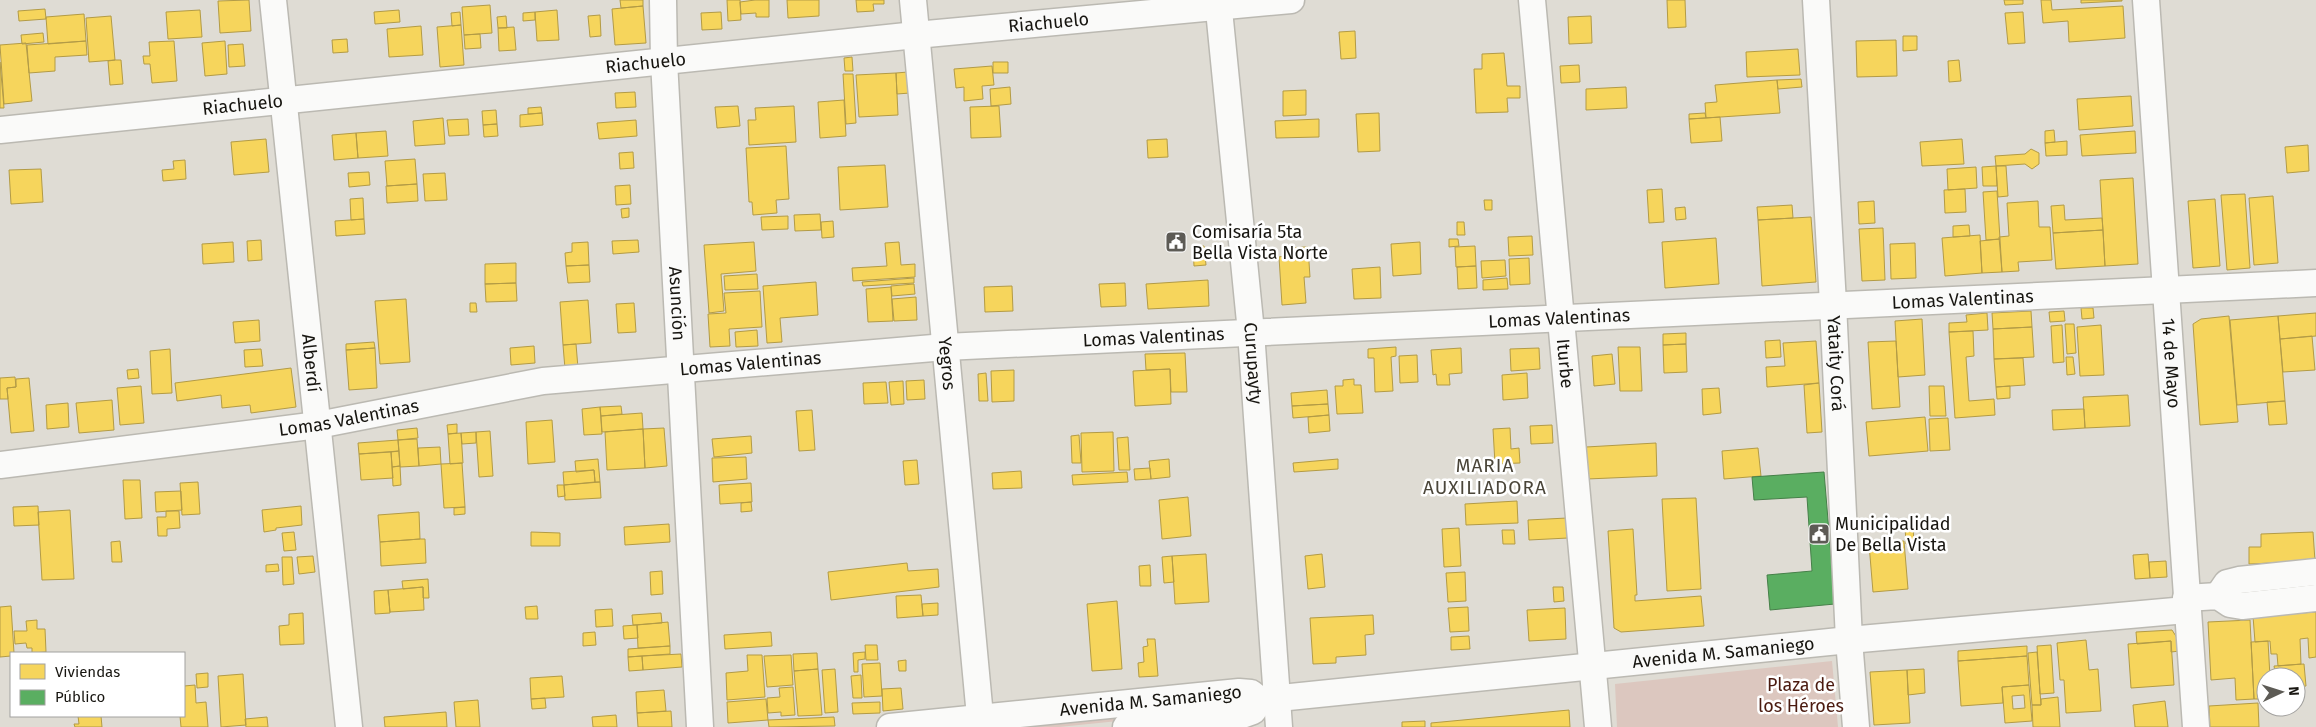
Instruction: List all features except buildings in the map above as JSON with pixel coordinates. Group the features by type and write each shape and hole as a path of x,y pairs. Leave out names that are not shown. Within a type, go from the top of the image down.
{"street":[{"name":"Alberdí","path":"273,0 349,727"},
{"name":"Asunción","path":"663,0 664,61 700,727"},
{"name":"Yegros","path":"913,0 980,722"},
{"name":"Riachuelo","path":"0,130 284,102 1219,3 1291,0"},
{"name":"Iturbe","path":"1532,0 1598,727"},
{"name":"Yataity Corá","path":"1816,0 1849,640 1856,727"},
{"name":"14 de Mayo","path":"2146,0 2186,604 2196,727"},
{"name":"Curupayty","path":"1219,3 1251,332 1268,699 1279,727"},
{"name":"Lomas Valentinas","path":"0,465 318,425 543,380 945,347 1833,304 2316,283"},
{"path":"2218,596 2227,583 2239,580 2316,572"},
{"name":"Avenida M. Samaniego","path":"890,727 980,722 1239,692 1251,693 1268,699 1592,667 2186,604 2218,596 2230,604 2242,606 2316,598"},
{"name":"Avenida M. Samaniego","path":"1126,727 1242,715 1253,711 1268,699"}],"green space":[{"name":"Plaza de los Héroes","path":"1832,661 1838,727 1617,727 1615,684"},
{"path":"1237,709 1059,727 1001,727 1002,725"}],"place":[{"name":"Comisaría 5ta Bella Vista Norte","path":"1176,242"},
{"name":"Municipalidad De Bella Vista","path":"1819,534"}],"district":[{"name":"MARIA AUXILIADORA","path":"1485,476"}]}
